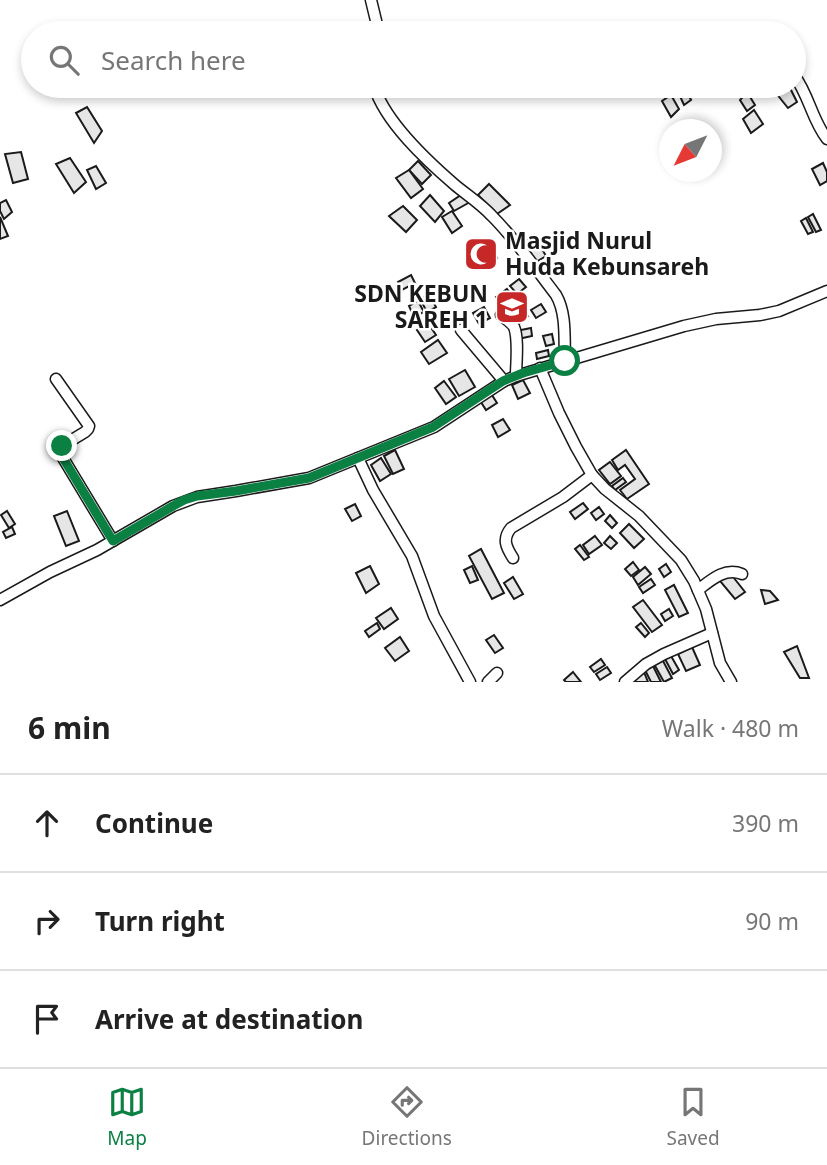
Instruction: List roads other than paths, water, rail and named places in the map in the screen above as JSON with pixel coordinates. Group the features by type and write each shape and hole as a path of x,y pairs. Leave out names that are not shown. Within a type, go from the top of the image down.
{"street":[{"path":"371,0 376,21"},
{"path":"806,95 820,130 827,139"},
{"path":"378,98 411,143 494,217 556,295 563,312 565,361"},
{"path":"1,597 83,558 184,500 309,478 433,427 503,381 516,376 684,326 779,311 827,291"},
{"path":"501,315 514,327 516,376"},
{"path":"461,330 503,381"},
{"path":"540,368 559,414 592,475 639,516 681,561 706,609 720,663 731,682"},
{"path":"56,379 89,426 85,432 62,446 60,453 113,541"},
{"path":"358,458 373,490 412,556 434,616 470,682"},
{"path":"513,558 506,548 505,540 511,528 564,497 592,475"},
{"path":"698,590 715,577 729,571 742,574"},
{"path":"625,682 646,664 712,633"},
{"path":"488,682 497,673"}],"place":[{"name":"Masjid Nurul Huda Kebunsareh","path":"481,254"},
{"name":"SDN KEBUN SAREH 1","path":"512,307"}]}
